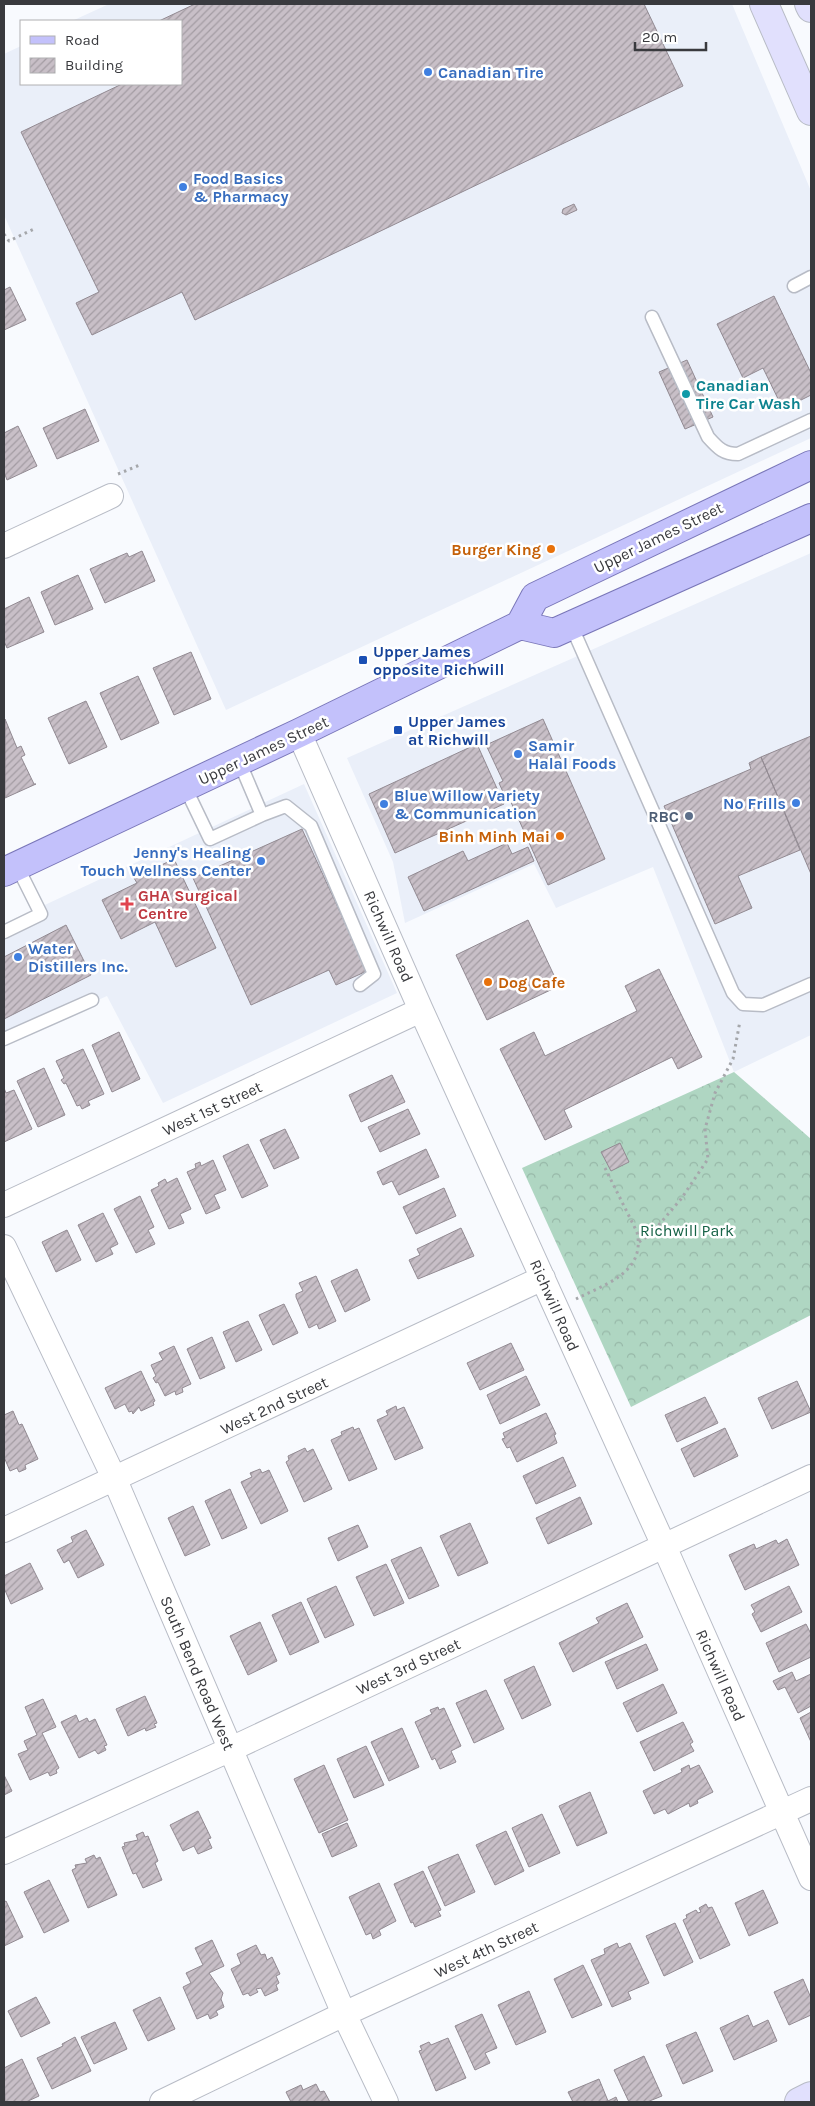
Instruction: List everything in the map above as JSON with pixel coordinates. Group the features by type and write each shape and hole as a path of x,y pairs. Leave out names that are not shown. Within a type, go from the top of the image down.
{"main road":[{"path":"764,4 811,111"},
{"path":"809,4 811,8"},
{"name":"Upper James Street","path":"10,869 300,733 520,625 535,596 811,465"},
{"path":"520,625 554,633 811,518"},
{"path":"566,582 599,592 641,593"},
{"path":"799,2102 811,2096"}],"street":[{"path":"4,546 111,496"},
{"name":"Richwill Road","path":"300,733 421,1010 664,1546 811,1878"},
{"name":"West 1st Street","path":"4,1205 421,1010"},
{"name":"South Bend Road West","path":"4,1247 115,1480 344,2014 386,2102"},
{"name":"West 2nd Street","path":"4,1530 115,1480 543,1278"},
{"name":"West 3rd Street","path":"4,1852 231,1749 811,1477"},
{"name":"West 4th Street","path":"162,2102 344,2014 811,1799"}],"lane":[{"path":"794,286 811,277"},
{"path":"652,317 708,437 718,449 727,454 738,454 811,420"},
{"path":"571,625 733,993 743,1004 763,1005 811,984"},
{"path":"240,761 262,814"},
{"path":"185,787 210,839 262,814 286,806 311,826 374,974 360,985"},
{"path":"4,932 41,914 10,869"},
{"path":"4,1039 92,1000"}],"path":[{"path":"4,234 9,241 36,228"},
{"path":"121,473 142,464"},
{"path":"639,1242 651,1234 681,1200 708,1159 705,1130 715,1093 733,1059 743,1004"},
{"path":"557,1309 626,1273 638,1253 639,1242 637,1232 603,1164"}],"shaded area":[{"path":"109,4 732,4 811,191 811,438 226,710 4,215 4,54 20,46 20,85 182,85 182,20 74,20"},
{"path":"811,553 811,1035 734,1072 653,867 556,908 534,864 405,923 393,862 347,758"},
{"path":"304,784 397,993 163,1103 107,996 4,1042 4,924"}],"green space":[{"name":"Richwill Park","path":"734,1072 811,1139 811,1315 631,1407 522,1168"}],"building":[{"path":"195,4 644,4 683,86 195,320 182,292 92,335 76,303 99,292 21,132 120,85 182,85 182,20 161,20"},
{"path":"574,204 577,210 566,215 562,213 563,209"},
{"path":"10,287 26,320 4,330 4,290"},
{"path":"774,296 811,373 811,395 783,409 763,368 743,378 717,324"},
{"name":"Canadian Tire Car Wash","path":"687,360 713,417 685,429 659,372"},
{"path":"85,409 99,441 57,459 43,428"},
{"path":"18,426 37,466 7,480 4,472 4,433"},
{"path":"142,551 155,581 105,603 90,569 127,553 129,557"},
{"path":"78,575 93,609 55,625 41,592"},
{"path":"29,597 44,632 7,648 4,641 4,609"},
{"path":"191,652 211,699 174,715 153,668"},
{"path":"138,676 159,723 121,740 100,693"},
{"path":"86,701 107,747 69,764 48,718"},
{"path":"5,719 17,748 21,746 25,755 21,757 34,784 36,784 5,798"},
{"path":"543,719 605,859 548,885 510,800 507,801 499,783 503,781 486,745"},
{"name":"No Frills","path":"811,736 811,874 761,757"},
{"path":"477,744 504,804 395,853 369,794"},
{"path":"761,757 800,850 738,876 752,908 715,924 664,806 751,769 749,763"},
{"path":"302,829 367,971 336,985 329,970 251,1005 193,878"},
{"path":"507,843 512,854 528,847 534,861 424,911 408,877 463,851 468,861"},
{"path":"174,859 216,948 176,967 155,922 121,939 102,900 137,883 134,878"},
{"path":"528,920 559,986 487,1020 456,955"},
{"path":"66,925 91,975 4,1019 4,957"},
{"path":"659,969 702,1057 678,1069 672,1057 564,1110 572,1127 545,1140 500,1049 534,1032 545,1056 637,1011 625,986"},
{"path":"119,1032 140,1079 112,1092 92,1045"},
{"path":"83,1049 104,1094 88,1101 90,1105 82,1109 80,1105 77,1106 66,1083 64,1084 61,1080 64,1078 56,1061"},
{"path":"44,1068 65,1115 38,1127 17,1081"},
{"path":"392,1075 405,1102 361,1122 349,1095"},
{"path":"4,1088 6,1093 14,1090 32,1129 4,1142"},
{"path":"408,1109 420,1134 380,1152 368,1127"},
{"path":"285,1129 299,1158 274,1169 260,1140"},
{"path":"620,1143 629,1162 611,1171 601,1152"},
{"path":"248,1144 268,1186 242,1198 223,1156"},
{"path":"426,1149 439,1177 399,1195 392,1181 383,1185 377,1172"},
{"path":"213,1160 226,1190 214,1195 220,1208 206,1214 187,1172 196,1168 195,1164 200,1162 201,1166"},
{"path":"177,1178 191,1209 180,1214 184,1223 169,1229 151,1190 159,1186 158,1183 165,1179 167,1183"},
{"path":"444,1188 456,1216 416,1234 403,1207"},
{"path":"140,1196 154,1227 148,1230 155,1244 136,1253 114,1209"},
{"path":"103,1213 118,1244 110,1248 113,1254 96,1262 78,1225"},
{"path":"461,1228 474,1256 418,1279 409,1260 420,1255 417,1249"},
{"path":"67,1230 81,1260 56,1272 42,1242"},
{"path":"357,1269 370,1300 345,1312 331,1281"},
{"path":"316,1276 336,1321 319,1329 317,1324 309,1328 296,1297 296,1294 303,1291 299,1283"},
{"path":"284,1304 298,1333 273,1345 259,1315"},
{"path":"248,1321 262,1350 236,1362 223,1332"},
{"path":"212,1337 225,1368 200,1379 187,1349"},
{"path":"511,1343 524,1370 480,1390 467,1363"},
{"path":"174,1346 191,1384 182,1388 183,1392 176,1395 175,1391 165,1396 158,1382 156,1383 153,1378 156,1376 151,1365 163,1360 159,1353"},
{"path":"141,1371 155,1401 153,1402 154,1405 141,1411 139,1407 133,1414 132,1411 129,1412 125,1404 115,1409 105,1388"},
{"path":"526,1376 540,1405 500,1424 487,1395"},
{"path":"797,1381 811,1412 772,1429 758,1398"},
{"path":"705,1397 718,1423 677,1442 665,1415"},
{"path":"396,1406 397,1410 404,1407 423,1448 395,1460 377,1420 388,1415 386,1411"},
{"path":"13,1411 19,1425 22,1424 38,1459 25,1465 26,1469 19,1472 17,1468 10,1471 4,1457 4,1415"},
{"path":"546,1413 556,1434 554,1435 557,1443 517,1462 510,1447 507,1448 502,1439 505,1438 503,1433"},
{"path":"353,1427 354,1430 359,1428 377,1469 349,1481 331,1440 342,1435 341,1432"},
{"path":"725,1428 738,1456 694,1477 681,1449"},
{"path":"305,1448 307,1452 313,1449 332,1489 304,1502 286,1462 289,1460 288,1456"},
{"path":"563,1457 576,1486 536,1504 523,1476"},
{"path":"260,1469 262,1473 269,1470 288,1511 261,1524 241,1482 252,1477 250,1473"},
{"path":"230,1489 247,1528 222,1539 205,1501"},
{"path":"580,1497 592,1524 548,1544 536,1518"},
{"path":"193,1506 210,1545 185,1556 168,1518"},
{"path":"470,1523 488,1563 458,1576 440,1536"},
{"path":"358,1525 368,1547 338,1561 328,1538"},
{"path":"86,1530 104,1565 78,1578 69,1560 64,1563 57,1550 73,1542 71,1537"},
{"path":"787,1539 799,1565 745,1590 729,1555 754,1544 756,1549 776,1540 778,1544"},
{"path":"421,1547 439,1586 409,1599 391,1560"},
{"path":"30,1563 43,1589 11,1604 4,1588 4,1576"},
{"path":"386,1564 404,1603 374,1616 356,1577"},
{"path":"336,1586 354,1625 325,1638 307,1599"},
{"path":"789,1586 802,1612 761,1632 752,1614 755,1612 751,1605"},
{"path":"301,1602 319,1642 290,1655 272,1615"},
{"path":"627,1603 643,1637 573,1672 559,1643 599,1623 596,1618"},
{"path":"260,1622 277,1661 248,1675 230,1636"},
{"path":"806,1624 811,1634 811,1657 779,1672 766,1643"},
{"path":"646,1644 658,1670 617,1689 605,1662"},
{"path":"534,1666 551,1705 522,1719 504,1680"},
{"path":"792,1672 796,1681 811,1674 811,1706 798,1713 785,1687 778,1690 773,1681"},
{"path":"663,1684 677,1713 637,1732 623,1703"},
{"path":"486,1690 504,1729 474,1743 456,1703"},
{"path":"145,1696 157,1723 154,1724 156,1727 146,1731 145,1728 128,1736 116,1709"},
{"path":"43,1699 56,1727 42,1733 59,1768 56,1770 57,1773 50,1776 48,1772 30,1780 18,1754 28,1750 24,1741 37,1735 25,1707"},
{"path":"438,1707 439,1710 444,1708 461,1746 451,1751 456,1762 440,1769 435,1758 432,1760 415,1722 432,1714 430,1710"},
{"path":"811,1712 811,1742 800,1718"},
{"path":"76,1715 79,1722 87,1718 89,1722 95,1719 107,1745 104,1746 106,1750 98,1754 95,1750 79,1758 61,1722"},
{"path":"683,1722 693,1742 690,1744 694,1751 654,1771 640,1742"},
{"path":"402,1728 419,1767 389,1781 371,1742"},
{"path":"366,1746 384,1785 354,1798 337,1759"},
{"path":"324,1765 348,1820 319,1833 294,1779"},
{"path":"689,1765 690,1769 699,1765 713,1792 697,1800 698,1803 690,1807 689,1803 668,1814 665,1809 654,1814 643,1791 682,1772 681,1769"},
{"path":"4,1775 12,1791 4,1795"},
{"path":"590,1792 607,1833 577,1846 559,1806"},
{"path":"198,1811 211,1838 208,1839 212,1848 198,1854 194,1846 183,1851 170,1825"},
{"path":"542,1814 560,1853 529,1867 512,1828"},
{"path":"347,1823 357,1846 332,1857 322,1834"},
{"path":"506,1831 524,1871 495,1885 476,1845"},
{"path":"143,1832 145,1837 148,1836 158,1861 155,1863 162,1880 143,1888 136,1873 133,1874 122,1847 125,1846 124,1843 138,1840 136,1835"},
{"path":"458,1854 475,1892 445,1906 428,1867"},
{"path":"94,1855 96,1859 100,1857 117,1895 88,1908 72,1870 76,1868 75,1865 87,1863 85,1859"},
{"path":"423,1871 441,1910 438,1911 441,1916 415,1927 413,1922 411,1923 394,1884"},
{"path":"49,1880 69,1921 44,1933 24,1892"},
{"path":"379,1883 396,1921 379,1930 381,1935 373,1939 371,1933 366,1935 349,1897"},
{"path":"763,1890 778,1923 749,1936 735,1903"},
{"path":"6,1901 23,1937 4,1946 4,1902"},
{"path":"706,1904 708,1908 712,1907 730,1945 700,1959 683,1920 687,1918 686,1915 696,1910 698,1913 701,1912 699,1908"},
{"path":"675,1923 693,1962 664,1976 646,1936"},
{"path":"212,1940 224,1966 209,1973 223,1993 221,1999 224,2007 216,2011 218,2015 210,2019 208,2014 197,2019 183,1987 191,1983 186,1973 203,1965 195,1948"},
{"path":"617,1943 619,1948 630,1943 649,1983 628,1992 631,1999 612,2007 591,1960 605,1954 604,1949"},
{"path":"256,1945 261,1955 265,1954 267,1960 272,1957 280,1974 276,1976 279,1983 276,1985 278,1990 265,1996 261,1988 256,1989 258,1992 250,1996 248,1993 243,1995 231,1969 241,1964 237,1954"},
{"path":"583,1965 602,2005 572,2018 554,1979"},
{"path":"803,1979 811,1998 811,2015 789,2025 774,1992"},
{"path":"529,1991 546,2032 516,2045 498,2005"},
{"path":"36,1997 50,2023 21,2037 8,2011"},
{"path":"160,1997 175,2029 148,2041 133,2010"},
{"path":"482,2014 497,2048 485,2053 490,2063 475,2070 455,2026"},
{"path":"748,2015 753,2027 768,2020 777,2041 734,2060 720,2028"},
{"path":"115,2022 127,2049 94,2064 81,2037"},
{"path":"696,2032 713,2071 683,2084 666,2045"},
{"path":"75,2037 91,2071 52,2089 37,2058 63,2046 62,2044"},
{"path":"448,2038 466,2078 436,2091 419,2051 422,2050 420,2046 429,2042 431,2045"},
{"path":"644,2056 662,2096 647,2102 629,2102 614,2070"},
{"path":"22,2059 39,2096 26,2102 5,2102 4,2068"},
{"path":"599,2079 608,2101 616,2097 618,2102 573,2102 568,2092"},
{"path":"316,2084 320,2092 324,2091 330,2102 291,2102 286,2092 301,2085 303,2090"}],"place":[{"name":"Canadian Tire","path":"428,72"},
{"name":"Food Basics & Pharmacy","path":"183,187"},
{"name":"Canadian Tire Car Wash","path":"686,394"},
{"name":"Burger King","path":"551,549"},
{"name":"Upper James opposite Richwill","path":"363,660"},
{"name":"Upper James at Richwill","path":"398,730"},
{"name":"Samir Halal Foods","path":"518,754"},
{"name":"No Frills","path":"796,803"},
{"name":"Blue Willow Variety & Communication","path":"384,804"},
{"name":"RBC","path":"689,816"},
{"name":"Binh Minh Mai","path":"560,836"},
{"name":"Jenny's Healing Touch Wellness Center","path":"261,861"},
{"name":"GHA Surgical Centre","path":"127,904"},
{"name":"Water Distillers Inc.","path":"18,957"},
{"name":"Dog Cafe","path":"488,982"}]}
